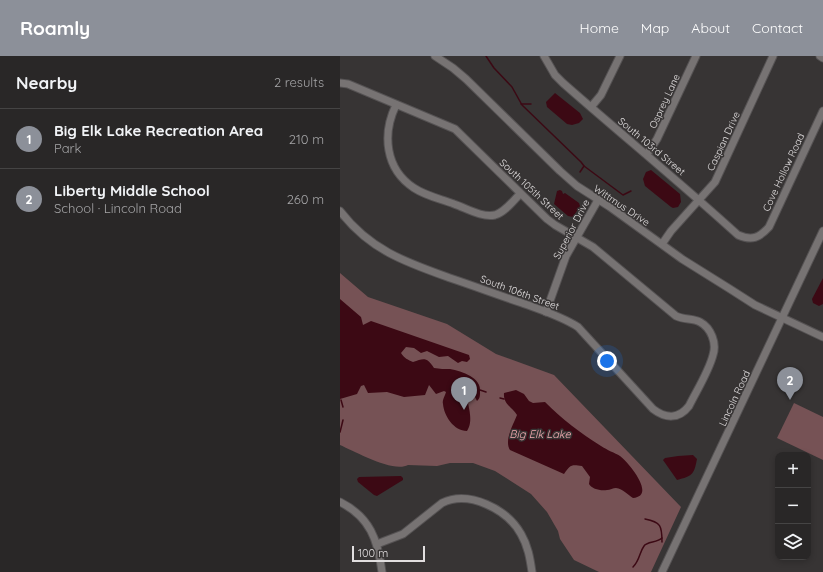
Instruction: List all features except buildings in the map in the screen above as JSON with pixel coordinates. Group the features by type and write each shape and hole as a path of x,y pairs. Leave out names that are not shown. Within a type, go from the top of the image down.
{"street":[{"name":"Wittmus Drive","path":"435,56 466,79 577,186 610,207 682,259 755,305 823,337"},
{"name":"South 103rd Street","path":"544,56 555,75 738,235 746,238 756,238"},
{"path":"591,108 604,89 620,56"},
{"name":"Osprey Lane","path":"647,154 657,139 696,56"},
{"name":"Caspian Drive","path":"662,244 671,231 715,182 773,56"},
{"name":"South 105th Street","path":"340,83 348,84 455,129 547,219 593,247 676,316 702,323 712,337 714,354 689,406 681,414 676,416"},
{"path":"396,105 388,129 389,151 391,161 397,171 411,186 424,193 488,215 499,213 520,194"},
{"name":"Cove Hollow Road","path":"756,238 764,233 769,227 823,111"},
{"name":"Superior Drive","path":"546,312 566,256 598,200"},
{"name":"South 106th Street","path":"340,211 369,241 389,254 435,273 565,319 578,327 654,409 670,417 676,416"},
{"name":"Lincoln Road","path":"662,572 823,231"},
{"path":"377,544 404,533 436,507 448,500 472,500 488,505 501,512 511,521 520,532 527,545 532,572"},
{"path":"340,502 360,515 371,528 380,554 382,572"}],"shaded area":[{"path":"340,273 368,297 447,324 496,354 554,375 681,507 651,572 599,572 574,560 560,539 558,531 547,512 531,494 495,471 473,463 450,463 437,466 393,466 384,464 340,445"},
{"path":"794,403 823,417 823,460 811,454 811,452 806,452 777,438"}],"water":[{"path":"555,93 580,113 583,119 579,123 572,125 567,124 547,107 546,102"},
{"path":"651,170 680,194 681,202 678,207 671,207 645,186 643,179 646,172"},
{"path":"560,190 563,194 565,193 579,203 580,206 573,217 568,216 554,204 557,191"},
{"path":"823,278 823,304 819,306 813,303 812,299"},
{"path":"340,299 361,317 363,325 371,321 469,355 470,359 467,362 462,361 458,363 448,356 439,357 427,351 421,353 414,348 406,347 401,353 406,359 413,362 425,359 434,368 460,371 475,379 480,387 480,397 477,401 475,397 471,397 469,395 467,396 470,423 467,431 454,426 445,413 443,400 446,392 444,391 436,394 429,385 425,395 404,397 387,392 368,393 364,385 361,386 357,394 340,399"},
{"name":"Big Elk Lake","path":"516,390 524,394 529,401 533,403 545,402 579,431 593,441 620,456 634,471 642,485 640,496 633,498 616,488 599,490 590,486 590,477 582,466 571,466 564,474 510,450 508,442 511,428 517,415 506,403 504,393"},
{"path":"693,455 697,459 692,474 677,480 663,460 665,458"},
{"path":"401,476 403,480 377,496 358,482 357,479 359,477"}],"waterway":[{"path":"486,56 494,68 512,87 522,105 581,162 584,166 580,172"},
{"path":"521,104 531,104"},
{"path":"584,166 623,195 631,191"},
{"path":"480,390 486,392"},
{"path":"500,398 504,399"},
{"path":"341,400 343,407"},
{"path":"340,432 343,420"},
{"path":"645,519 657,523 660,526 662,532 662,542"},
{"path":"633,567 637,562 645,544 658,541 662,538"}],"place":[{"name":"Liberty Middle School","path":"790,400"},
{"name":"Big Elk Lake Recreation Area","path":"464,410"}]}
